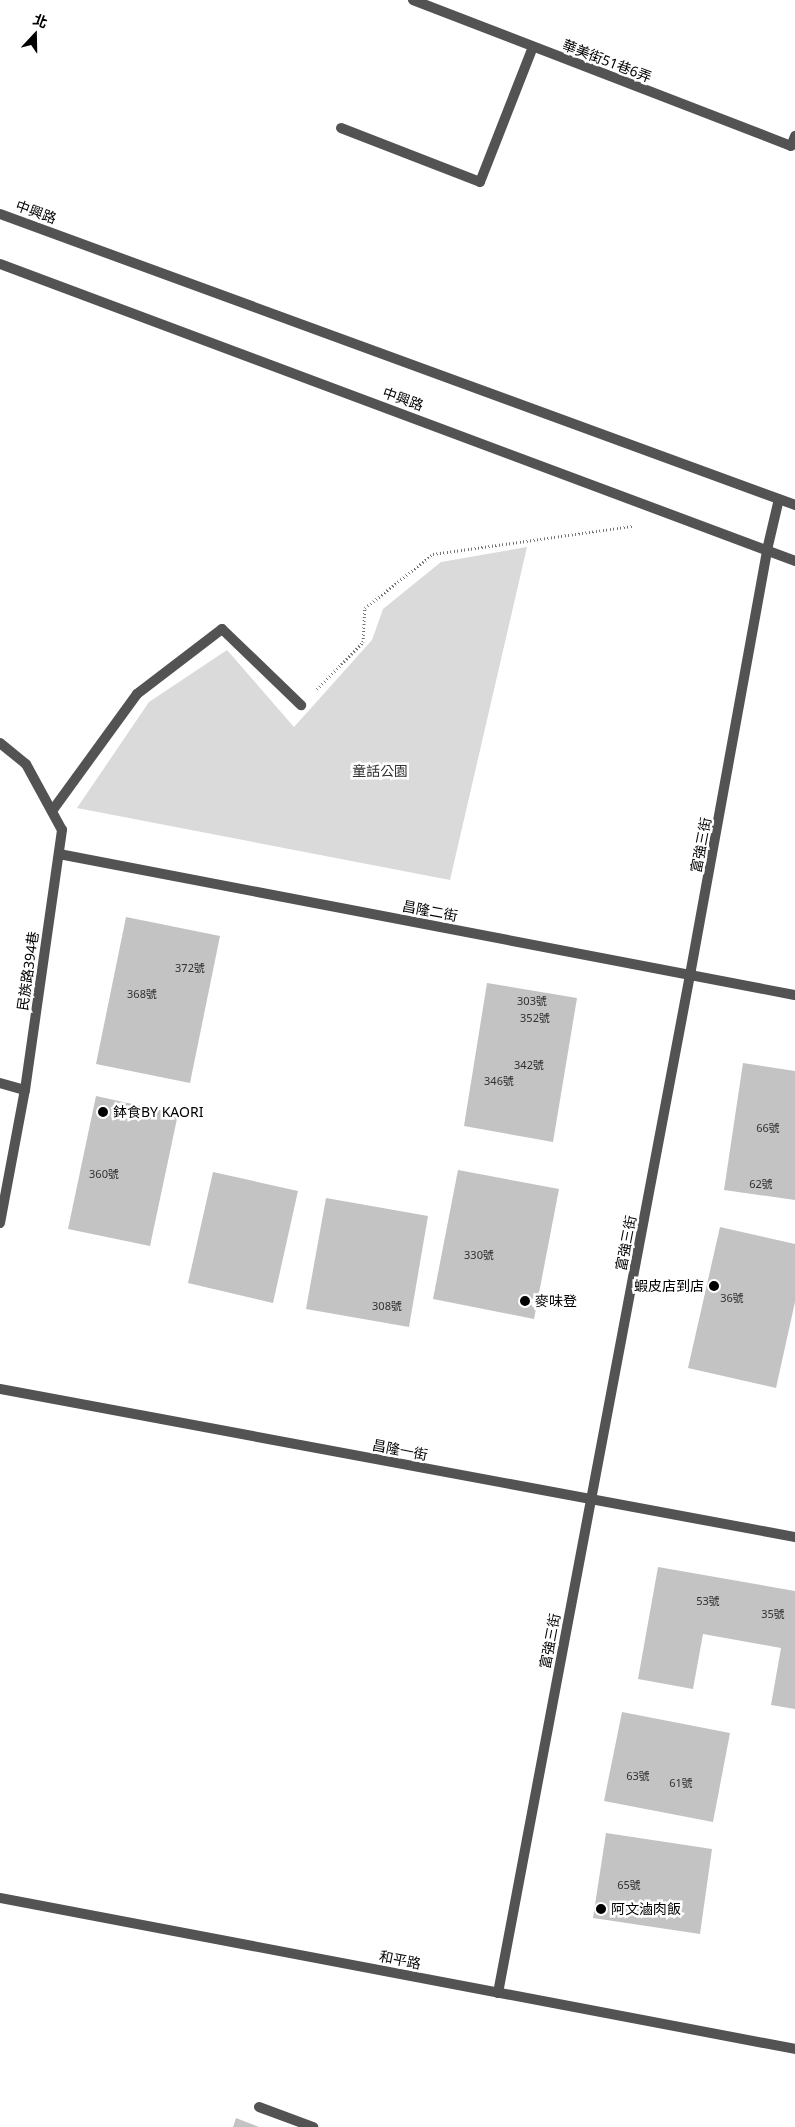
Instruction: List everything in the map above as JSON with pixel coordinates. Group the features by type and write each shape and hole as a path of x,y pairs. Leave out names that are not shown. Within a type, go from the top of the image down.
{"street":[{"name":"華美街51巷6弄","path":"413,0 791,146 795,136"},
{"path":"341,128 480,182 533,47"},
{"name":"中興路","path":"0,214 795,505"},
{"name":"中興路","path":"0,264 795,561"},
{"name":"富強三街","path":"498,1993 690,975 767,550 779,499"},
{"path":"52,811 137,694 222,630 301,705"},
{"name":"民族路394巷","path":"0,743 26,764 62,830 25,1090 0,1223"},
{"name":"昌隆二街","path":"59,854 795,995"},
{"path":"0,1083 25,1090"},
{"name":"昌隆一街","path":"0,1389 795,1537"},
{"name":"和平路","path":"0,1898 795,2049"},
{"path":"259,2107 312,2127"}],"path":[{"path":"301,705 363,642 364,608 433,554 637,525"}],"green space":[{"name":"童話公園","path":"527,547 450,880 77,808 149,702 227,650 294,727 372,640 383,609 441,562"}],"building":[{"path":"126,917 220,936 190,1083 96,1064"},
{"path":"487,983 577,998 553,1142 464,1126"},
{"path":"743,1063 795,1071 795,1200 724,1190"},
{"path":"96,1096 178,1114 150,1246 68,1229"},
{"path":"458,1170 559,1189 534,1319 433,1299"},
{"path":"213,1172 298,1191 273,1303 188,1283"},
{"path":"326,1198 428,1216 409,1327 306,1309"},
{"path":"720,1227 795,1244 795,1302 776,1388 688,1368"},
{"path":"658,1567 795,1591 795,1709 771,1705 781,1648 703,1634 693,1689 638,1679"},
{"path":"622,1712 730,1733 713,1822 604,1801"},
{"path":"606,1833 712,1849 700,1934 593,1918"},
{"path":"236,2118 259,2127 233,2127"}],"place":[{"name":"鉢食BY KAORI","path":"103,1112"},
{"name":"蝦皮店到店","path":"714,1286"},
{"name":"麥味登","path":"525,1301"},
{"name":"阿文滷肉飯","path":"601,1909"}]}
